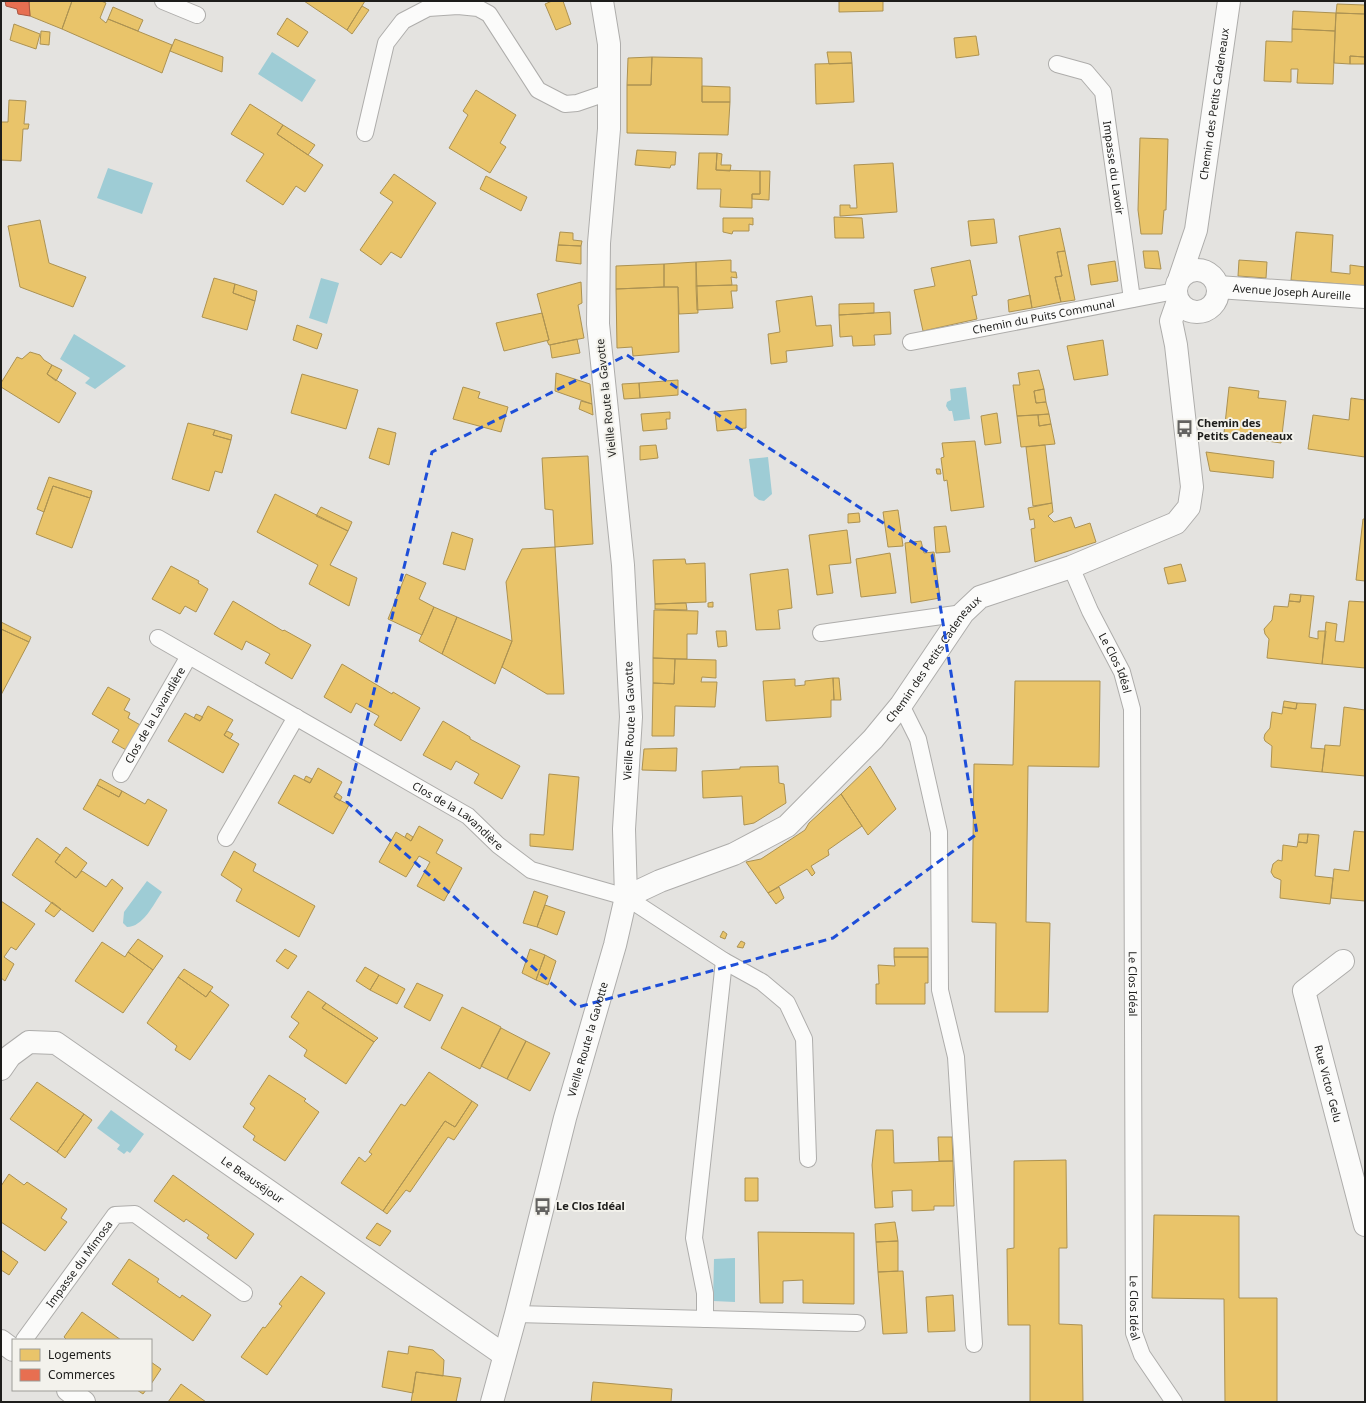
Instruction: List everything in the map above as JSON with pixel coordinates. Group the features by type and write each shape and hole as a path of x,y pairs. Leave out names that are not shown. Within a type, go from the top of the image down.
{"street":[{"name":"Vieille Route la Gavotte","path":"492,1402 516,1314 565,1118 615,945 626,897 624,829 631,717 623,565 598,324 599,243 609,129 609,44 602,1"},
{"name":"Chemin des Petits Cadeneaux","path":"626,897 660,881 734,854 787,826 873,739 901,705 963,613 980,597 1071,567 1176,523 1189,507 1192,488 1176,346 1171,322 1178,290 1196,230 1229,1"},
{"name":"Chemin des Petits Cadeneaux","path":"1196,230 1212,280"},
{"path":"1193,270 1212,280 1218,294 1213,305 1208,310 1196,312 1188,311 1178,290 1193,270"},
{"name":"Avenue Joseph Aureille","path":"1212,280 1365,297"},
{"path":"1176,346 1196,312"},
{"name":"Rue Victor Gelu","path":"1343,960 1304,991 1365,1225"},
{"name":"Le Beauséjour","path":"1,1069 10,1056 29,1042 56,1043 504,1355"},
{"path":"69,1391 84,1402"}],"lane":[{"path":"163,1 196,15"},
{"path":"365,133 386,43 403,21 428,8 458,6 478,8 489,14 538,90 565,104 577,103 609,92"},
{"name":"Impasse du Lavoir","path":"1057,64 1086,72 1103,92 1132,299"},
{"name":"Chemin du Puits Communal","path":"911,342 1178,290"},
{"name":"Le Clos Idéal","path":"1071,567 1090,611 1122,672 1132,709 1134,1333 1142,1355 1174,1402"},
{"path":"821,633 963,613"},
{"name":"Clos de la Lavandière","path":"158,638 468,816 498,845 531,870 626,897 724,962 762,982 787,1003 804,1039 808,1159"},
{"name":"Clos de la Lavandière","path":"121,774 189,656"},
{"path":"901,705 918,739 939,832 940,990 956,1057 974,1344"},
{"path":"226,838 296,717"},
{"path":"704,1319 705,1293 694,1238 724,962"},
{"name":"Impasse du Mimosa","path":"25,1339 115,1215 135,1214 244,1293"},
{"path":"516,1314 857,1323"}],"highlighted area":[{"path":"627,355 932,555 977,834 833,938 578,1007 347,802 432,452"}],"water":[{"path":"272,52 316,80 302,102 258,74"},
{"path":"108,168 153,183 142,214 97,198"},
{"path":"321,278 339,283 327,324 309,318"},
{"path":"74,334 126,366 95,389 85,383 90,378 60,359"},
{"path":"966,387 970,419 954,421 952,411 949,411 946,406 947,402 951,400 950,389"},
{"path":"768,457 772,494 764,501 759,500 754,496 749,459"},
{"path":"147,881 162,892 143,919 133,926 127,927 123,923 124,912"},
{"path":"111,1110 144,1134 130,1153 127,1151 124,1154 117,1149 120,1145 97,1128"},
{"path":"735,1258 735,1302 713,1301 714,1259"}],"building: Logements":[{"path":"72,1 62,29 30,16 29,2"},
{"path":"72,1 101,1 106,3 100,18 106,23 108,19 172,45 162,73 62,29"},
{"path":"304,1 365,1 347,30"},
{"path":"552,1 563,1 571,24 556,30 545,4"},
{"path":"839,1 883,1 883,11 839,12"},
{"path":"1337,4 1365,5 1365,14 1336,13"},
{"path":"362,6 369,10 352,34 347,30"},
{"path":"113,7 143,20 138,31 108,19"},
{"path":"1293,11 1336,13 1335,31 1292,29"},
{"path":"1336,13 1365,14 1365,57 1350,56 1350,64 1334,63"},
{"path":"287,18 308,32 298,47 277,34"},
{"path":"14,24 40,34 36,49 10,40"},
{"path":"1292,29 1335,31 1333,84 1297,83 1298,69 1291,69 1291,82 1264,81 1266,41 1292,42"},
{"path":"41,31 50,32 49,45 40,44"},
{"path":"976,36 979,55 956,58 954,38"},
{"path":"175,39 223,57 222,72 170,51"},
{"path":"827,52 851,52 852,63 829,64"},
{"path":"1350,56 1365,57 1365,64 1350,64"},
{"path":"652,57 702,58 702,102 730,102 728,135 627,133 627,85 651,85"},
{"path":"652,57 651,85 627,85 628,58"},
{"path":"852,63 854,102 816,104 815,64"},
{"path":"702,86 730,87 730,102 702,102"},
{"path":"476,90 516,115 500,143 506,147 490,173 449,148 468,115 463,111"},
{"path":"9,100 26,101 24,124 29,124 28,129 23,129 21,161 1,160 1,122 8,122"},
{"path":"250,104 283,125 277,134 323,165 305,192 296,186 283,205 246,181 264,154 231,134"},
{"path":"283,125 315,145 308,155 277,134"},
{"path":"1140,138 1168,139 1166,210 1164,210 1162,234 1141,234 1138,210"},
{"path":"637,150 676,152 675,165 671,165 670,168 635,165"},
{"path":"699,153 717,153 716,170 760,171 760,194 752,194 752,208 720,207 721,189 697,189"},
{"path":"717,153 722,154 721,165 731,165 730,171 716,170"},
{"path":"893,163 897,212 840,216 840,205 850,205 850,208 857,208 854,165"},
{"path":"760,171 770,171 769,200 752,199 752,194 760,194"},
{"path":"394,174 436,203 401,258 391,252 381,265 360,250 393,202 380,193"},
{"path":"486,176 527,197 521,211 480,189"},
{"path":"834,217 862,218 864,238 835,238"},
{"path":"723,218 753,218 753,225 749,224 749,231 733,231 732,234 723,232"},
{"path":"994,219 997,243 971,246 968,221"},
{"path":"40,220 49,263 86,277 73,307 20,287 8,226"},
{"path":"1060,228 1065,251 1057,252 1062,276 1055,277 1061,302 1032,308 1019,236"},
{"path":"560,232 573,233 573,240 582,241 581,246 558,245"},
{"path":"1296,232 1333,235 1331,272 1350,274 1350,265 1365,267 1365,286 1291,280"},
{"path":"558,245 581,246 581,264 556,261"},
{"path":"1065,251 1075,300 1061,302 1055,277 1062,276 1057,252"},
{"path":"1143,251 1158,251 1161,269 1145,268"},
{"path":"731,260 731,272 736,272 737,278 731,277 732,285 696,286 696,262"},
{"path":"970,260 977,295 972,296 977,319 923,331 914,290 935,286 931,268"},
{"path":"1239,260 1267,262 1266,278 1238,276"},
{"path":"1115,261 1118,281 1091,285 1088,265"},
{"path":"696,262 698,313 679,314 678,287 664,287 664,264"},
{"path":"664,264 664,287 616,289 616,266"},
{"path":"214,278 235,284 233,293 255,301 247,330 202,317"},
{"path":"581,282 582,303 578,305 584,338 549,345 537,294"},
{"path":"235,284 257,291 255,301 233,293"},
{"path":"737,285 737,291 731,291 733,308 697,310 696,286"},
{"path":"678,287 679,352 633,356 632,347 617,348 616,289"},
{"path":"1030,295 1032,308 1009,312 1008,300"},
{"path":"812,296 816,326 831,325 833,346 786,351 787,362 771,364 768,334 780,332 776,301"},
{"path":"874,303 874,313 839,315 839,304"},
{"path":"890,312 891,334 874,335 875,345 853,346 852,336 840,337 839,315"},
{"path":"542,313 549,340 504,351 496,323"},
{"path":"297,325 322,334 317,349 293,340"},
{"path":"577,339 580,353 552,358 550,345"},
{"path":"1103,340 1108,375 1074,380 1067,346"},
{"path":"30,352 40,355 44,360 52,365 47,374 76,393 59,423 1,387 1,383 17,357 22,359"},
{"path":"52,365 62,370 56,381 47,374"},
{"path":"1039,370 1044,389 1034,391 1036,403 1046,402 1049,414 1017,416 1013,385 1020,385 1018,373"},
{"path":"556,373 590,384 592,404 555,391"},
{"path":"302,374 358,390 346,429 291,413"},
{"path":"678,380 678,395 640,398 639,383"},
{"path":"639,383 640,398 624,399 622,384"},
{"path":"463,387 480,392 478,398 508,407 501,432 453,419"},
{"path":"1229,387 1259,391 1258,398 1286,401 1281,443 1224,433"},
{"path":"1044,389 1046,402 1036,403 1034,391"},
{"path":"1351,398 1365,400 1365,457 1308,449 1313,415 1349,420"},
{"path":"581,401 592,404 593,415 579,409"},
{"path":"746,409 746,428 717,431 715,412"},
{"path":"670,412 670,419 666,419 667,429 643,431 641,414"},
{"path":"997,413 1001,443 985,445 981,416"},
{"path":"1049,414 1051,424 1039,426 1038,415"},
{"path":"1038,415 1039,426 1051,424 1055,444 1021,447 1017,416"},
{"path":"188,423 215,430 213,435 231,440 222,473 215,471 209,491 172,479"},
{"path":"378,428 396,433 389,465 369,458"},
{"path":"215,430 232,435 231,440 213,435"},
{"path":"975,441 984,507 951,511 947,480 944,481 941,458 944,457 942,443"},
{"path":"656,445 658,458 640,460 640,446"},
{"path":"1045,445 1052,503 1033,506 1026,447"},
{"path":"1206,452 1274,461 1273,478 1210,471"},
{"path":"588,456 593,544 555,547 553,510 545,509 542,458"},
{"path":"936,469 940,469 941,474 937,474"},
{"path":"49,477 92,491 90,498 53,486 44,512 37,509"},
{"path":"53,486 90,498 72,548 36,534"},
{"path":"275,494 348,531 330,565 357,578 349,606 309,584 318,565 257,532"},
{"path":"1052,503 1053,512 1048,516 1054,522 1071,517 1075,528 1090,523 1096,542 1035,562 1031,529 1035,528 1034,519 1030,520 1028,508"},
{"path":"321,507 352,522 348,531 316,516"},
{"path":"898,510 903,546 888,547 883,512"},
{"path":"859,513 860,522 848,523 848,514"},
{"path":"1363,519 1365,519 1365,581 1356,580"},
{"path":"946,526 950,552 936,553 934,527"},
{"path":"847,530 851,563 829,565 833,593 817,595 809,535"},
{"path":"452,532 473,539 465,570 443,564"},
{"path":"921,541 924,553 934,552 940,598 911,603 905,543"},
{"path":"555,547 564,694 547,694 502,667 512,641 506,582 522,549"},
{"path":"890,553 896,593 861,597 856,559"},
{"path":"685,559 686,564 705,563 706,602 655,604 653,560"},
{"path":"1181,564 1186,581 1168,584 1164,568"},
{"path":"171,566 199,581 198,583 208,589 196,612 185,606 180,614 152,599"},
{"path":"788,569 792,608 778,610 780,629 756,630 750,574"},
{"path":"406,574 426,583 419,599 434,607 422,635 388,619"},
{"path":"1290,594 1301,595 1300,602 1289,601"},
{"path":"1301,595 1314,596 1309,637 1318,639 1318,631 1326,631 1322,664 1267,658 1269,639 1265,634 1264,629 1272,620 1274,606 1288,607 1289,601 1300,602"},
{"path":"233,601 283,631 284,630 311,645 292,679 265,663 270,654 246,641 242,650 214,634"},
{"path":"1349,601 1365,602 1365,668 1322,664 1326,622 1337,624 1335,641 1344,642"},
{"path":"713,602 713,607 708,607 708,603"},
{"path":"686,603 687,610 655,609 655,604"},
{"path":"434,607 457,617 442,654 419,641"},
{"path":"654,610 698,611 697,634 687,634 687,659 653,658"},
{"path":"457,617 512,641 495,684 442,654"},
{"path":"1,622 31,637 29,642 1,629"},
{"path":"1,629 29,642 1,695"},
{"path":"716,631 726,631 727,646 718,647"},
{"path":"653,658 675,659 674,684 653,683"},
{"path":"675,659 716,660 716,678 702,677 701,682 717,682 715,707 675,706 674,736 652,736 653,683 674,684"},
{"path":"342,664 392,694 393,692 420,708 401,741 374,725 379,716 356,703 351,713 324,697"},
{"path":"833,678 839,678 841,700 834,700"},
{"path":"833,678 834,700 831,700 831,717 766,721 763,681 795,679 795,686 805,685 805,681"},
{"path":"1015,681 1100,681 1099,767 1028,766 1026,922 1050,923 1048,1012 995,1012 996,923 972,922 974,764 1013,765"},
{"path":"108,687 130,699 124,710 130,713 128,718 142,726 128,751 112,742 119,730 92,714"},
{"path":"1284,701 1297,703 1296,709 1283,707"},
{"path":"1297,703 1316,704 1311,748 1325,749 1322,772 1271,767 1272,746 1265,741 1264,738 1265,734 1270,728 1272,712 1282,714 1283,707 1296,709"},
{"path":"208,706 233,720 224,735 239,744 223,773 168,741 185,713 200,721"},
{"path":"1344,707 1365,710 1365,776 1322,772 1325,745 1340,746"},
{"path":"196,714 203,717 200,721 194,718"},
{"path":"443,721 470,737 470,739 520,766 502,799 474,783 479,774 456,761 451,770 423,755"},
{"path":"227,731 233,734 230,739 224,735"},
{"path":"677,748 676,771 642,770 644,749"},
{"path":"778,766 779,783 784,784 786,803 754,823 744,825 742,796 703,798 702,771 740,769 740,767"},
{"path":"870,766 896,809 868,835 841,794"},
{"path":"318,768 342,782 334,797 349,805 333,834 278,803 294,775 310,783"},
{"path":"549,774 579,777 573,850 530,846 530,834 544,835"},
{"path":"306,776 312,779 310,783 304,780"},
{"path":"100,779 122,791 119,797 97,785"},
{"path":"97,785 119,797 122,791 145,804 148,799 167,810 148,846 83,809"},
{"path":"337,793 342,797 340,801 334,797"},
{"path":"841,794 862,826 828,850 829,855 811,866 815,873 812,876 807,869 768,893 746,862 761,859 805,830 809,823"},
{"path":"419,826 443,840 436,853 462,868 444,901 417,886 430,862 419,856 406,877 379,862 396,832 411,841"},
{"path":"1354,831 1365,832 1365,901 1331,898 1334,869 1349,871"},
{"path":"407,833 413,837 411,841 405,837"},
{"path":"1299,834 1308,834 1307,843 1298,842"},
{"path":"1308,834 1319,835 1315,876 1333,878 1330,904 1280,898 1281,880 1274,877 1271,872 1273,864 1278,860 1282,861 1283,845 1297,847 1298,842 1307,843"},
{"path":"37,838 60,855 55,862 76,878 82,871 106,887 112,879 123,888 93,932 12,875"},
{"path":"66,847 87,863 76,878 55,862"},
{"path":"234,851 256,864 253,871 315,906 299,937 236,901 242,889 221,875"},
{"path":"779,887 784,898 776,904 768,893"},
{"path":"534,891 548,896 537,927 523,923"},
{"path":"1,901 35,924 16,950 11,947 4,957 14,964 5,981 1,978"},
{"path":"52,902 61,909 54,917 45,911"},
{"path":"545,905 565,912 557,935 537,927"},
{"path":"723,931 727,934 725,939 720,937"},
{"path":"138,939 163,956 153,970 128,952"},
{"path":"741,941 745,943 743,948 737,947"},
{"path":"102,942 125,957 128,952 153,970 123,1013 75,981"},
{"path":"894,948 928,948 928,957 894,957"},
{"path":"285,949 297,956 288,969 276,961"},
{"path":"530,949 545,955 536,980 522,973"},
{"path":"545,955 556,961 548,985 536,980"},
{"path":"894,957 928,957 928,983 925,983 925,1004 876,1004 876,984 879,984 878,965 895,966"},
{"path":"365,967 379,975 370,990 356,981"},
{"path":"184,969 213,987 206,997 178,977"},
{"path":"379,975 405,989 397,1004 370,990"},
{"path":"178,977 206,997 210,991 229,1005 190,1060 175,1050 177,1046 147,1023"},
{"path":"417,983 443,995 430,1021 404,1007"},
{"path":"308,991 326,1003 322,1008 374,1042 346,1084 304,1056 307,1050 289,1037 299,1023 291,1017"},
{"path":"326,1003 378,1038 374,1042 322,1008"},
{"path":"462,1007 501,1027 480,1069 441,1048"},
{"path":"501,1028 526,1041 507,1079 481,1066"},
{"path":"526,1041 550,1053 530,1091 507,1079"},
{"path":"429,1072 472,1101 455,1127 445,1121 383,1211 341,1183 359,1157 365,1162 372,1154 369,1152 401,1104 405,1106"},
{"path":"269,1075 306,1099 304,1101 319,1112 285,1161 253,1140 255,1136 243,1127 255,1108 250,1104"},
{"path":"37,1082 84,1114 57,1152 10,1119"},
{"path":"472,1101 478,1105 454,1140 448,1137 410,1192 406,1190 387,1214 383,1211 445,1121 455,1127"},
{"path":"84,1114 92,1120 65,1158 57,1152"},
{"path":"876,1130 893,1130 894,1163 953,1161 954,1206 934,1206 934,1210 912,1211 912,1190 892,1191 893,1207 875,1208 872,1165"},
{"path":"938,1137 952,1137 953,1161 939,1161"},
{"path":"1066,1160 1067,1248 1059,1248 1059,1324 1082,1325 1083,1402 1030,1402 1030,1325 1008,1325 1007,1249 1014,1248 1014,1161"},
{"path":"9,1174 24,1185 27,1182 67,1209 61,1218 67,1222 45,1251 1,1222 1,1186"},
{"path":"173,1175 254,1234 236,1259 207,1238 209,1235 186,1219 184,1222 154,1201"},
{"path":"745,1178 758,1178 758,1201 745,1201"},
{"path":"1154,1215 1239,1216 1239,1298 1277,1298 1277,1402 1225,1402 1224,1299 1152,1298"},
{"path":"895,1222 898,1241 876,1242 875,1224"},
{"path":"377,1223 391,1231 380,1246 366,1238"},
{"path":"758,1232 854,1233 854,1304 803,1303 803,1280 783,1281 783,1303 760,1303"},
{"path":"898,1241 898,1271 878,1272 876,1242"},
{"path":"1,1250 18,1262 9,1275 1,1270"},
{"path":"129,1259 159,1279 157,1282 180,1298 182,1295 211,1315 193,1341 112,1284"},
{"path":"903,1271 907,1333 883,1334 878,1272"},
{"path":"301,1276 325,1293 267,1375 241,1357 263,1327 265,1328 282,1306 279,1304"},
{"path":"953,1295 955,1331 928,1332 926,1297"},
{"path":"82,1312 120,1339 66,1339 64,1337"},
{"path":"409,1346 433,1350 444,1360 443,1376 416,1372 413,1393 382,1387 388,1351 408,1354"},
{"path":"152,1363 161,1369 152,1382"},
{"path":"416,1372 461,1378 456,1402 411,1402"},
{"path":"593,1382 672,1389 671,1402 591,1402"},
{"path":"181,1384 206,1402 168,1402"},
{"path":"138,1391 145,1391 143,1394"}],"building: Commerces":[{"path":"5,1 31,1 29,2 30,16 18,14 17,9 6,6"}],"place":[{"name":"Chemin des Petits Cadeneaux","path":"1184,429"},
{"name":"Le Clos Idéal","path":"543,1206"}]}
